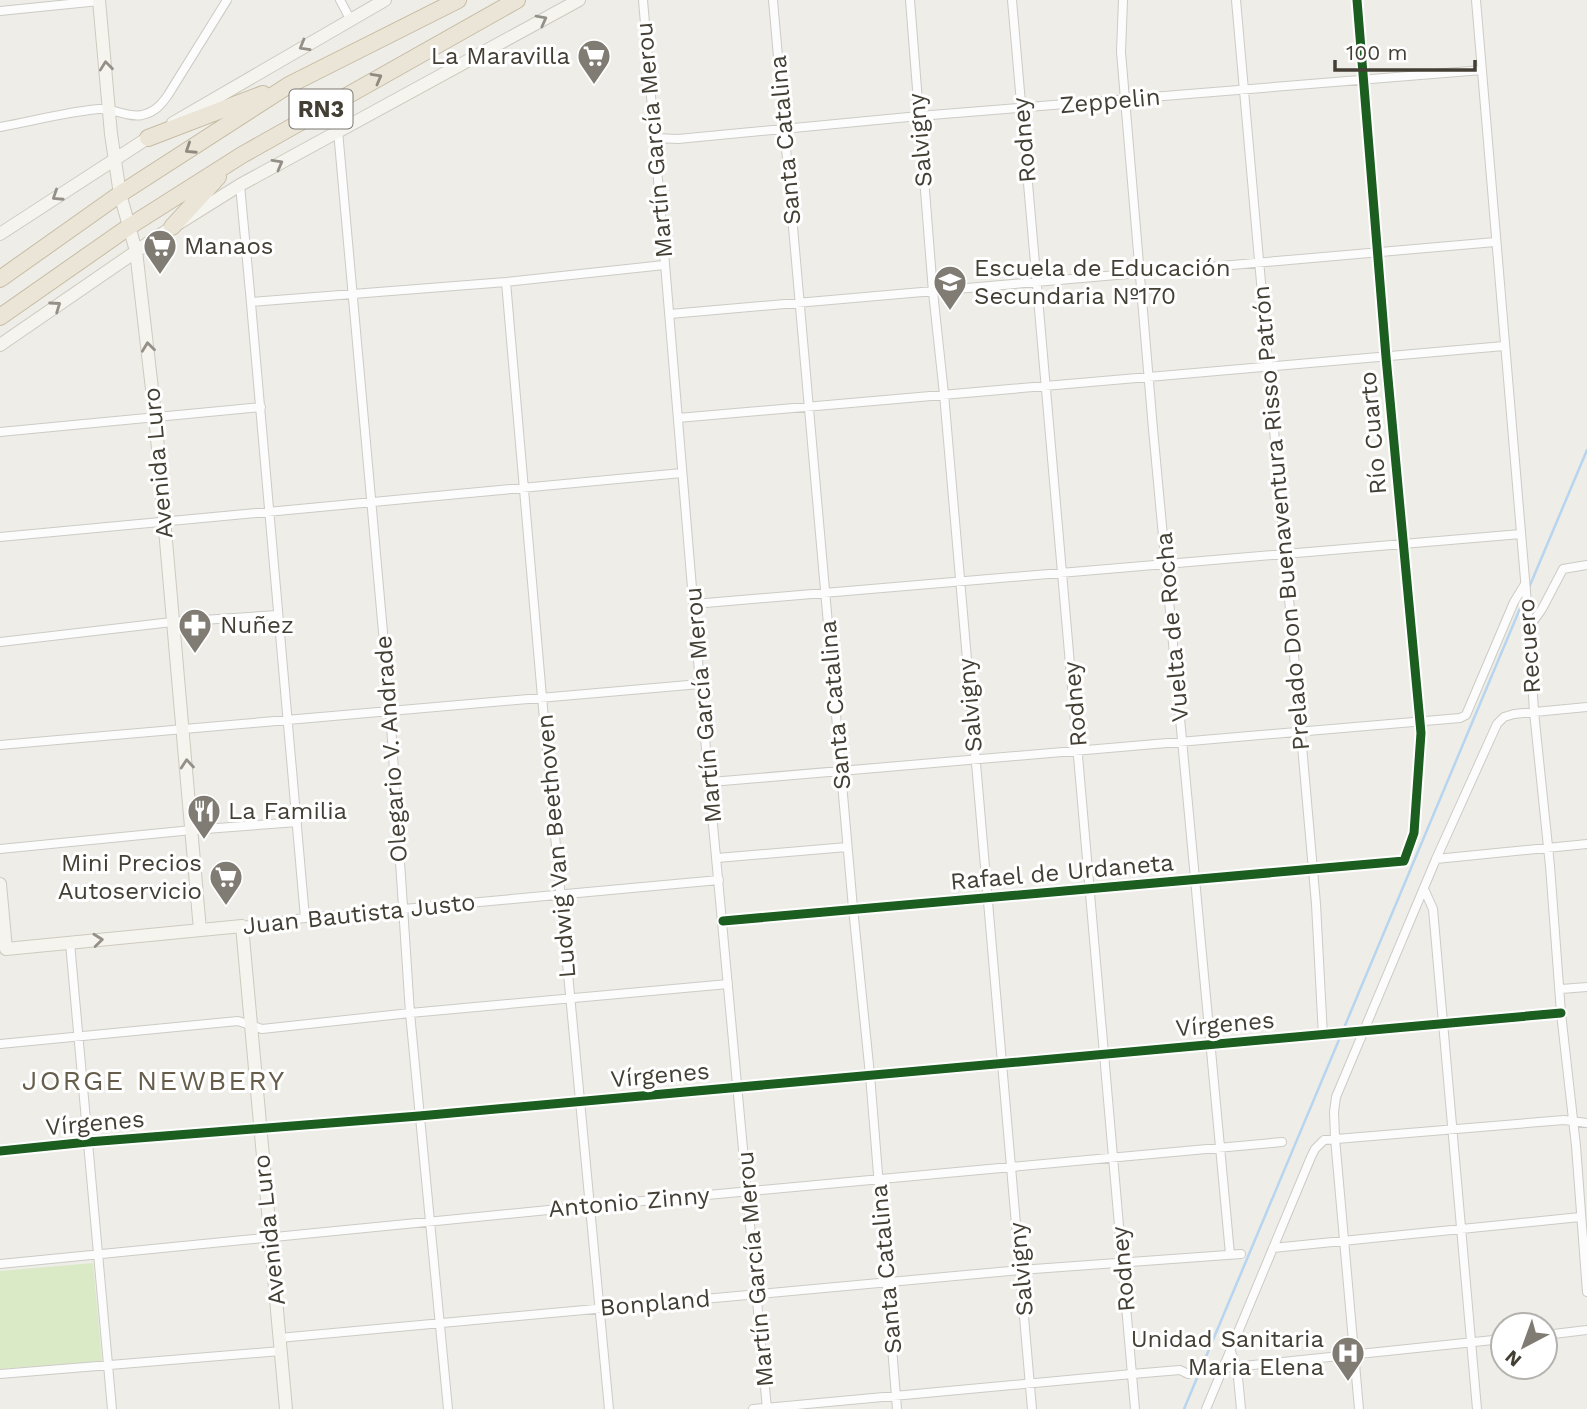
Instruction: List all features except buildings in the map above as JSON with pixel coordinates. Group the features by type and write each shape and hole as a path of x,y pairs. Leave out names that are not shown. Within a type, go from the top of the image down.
{"highway":[{"name":"RN3","path":"0,279 120,194 289,85 458,0"},
{"name":"RN3","path":"0,317 130,226 233,160 517,0"},
{"path":"148,138 229,105 289,85"},
{"path":"172,227 233,160"}],"street":[{"path":"0,127 101,109 138,116 151,112 160,106 227,0"},
{"path":"340,0 350,19"},
{"path":"0,234 148,138 385,0"},
{"path":"0,345 172,227 240,185 579,0"},
{"name":"Martín García Merou","path":"643,0 700,684 767,1408"},
{"name":"Santa Catalina","path":"773,0 847,847 870,1075 897,1409"},
{"name":"Salvigny","path":"910,0 933,292 1032,1409"},
{"name":"Rodney","path":"1012,0 1135,1409"},
{"name":"Vuelta de Rocha","path":"1123,0 1121,52 1153,429 1230,1254"},
{"name":"Prelado Don Buenaventura Risso Patrón","path":"1236,0 1312,869 1323,1035"},
{"name":"Río Cuarto","path":"1357,0 1386,357 1420,721 1414,833 1404,861"},
{"name":"Recuero","path":"1476,0 1534,712 1587,1292"},
{"path":"0,11 99,1"},
{"name":"Avenida Luro","path":"99,1 114,159 120,194 136,251 155,415 200,930"},
{"name":"Zeppelin","path":"655,138 678,139 919,116 1482,70"},
{"name":"Olegario V. Andrade","path":"338,131 390,710 410,1013 448,1409"},
{"path":"240,185 305,918"},
{"path":"670,314 1495,242"},
{"path":"251,302 506,282 664,265"},
{"name":"Ludwig Van Beethoven","path":"506,282 609,1409"},
{"path":"678,418 1504,346"},
{"path":"0,432 155,415 261,407"},
{"path":"0,537 682,473"},
{"path":"694,604 1521,534"},
{"path":"1529,626 1542,609 1563,569 1587,565"},
{"path":"711,782 1460,718 1466,715 1514,602 1525,584"},
{"path":"0,642 172,622 278,615"},
{"path":"0,745 700,684"},
{"path":"1359,1409 1335,1138 1336,1097 1436,859 1497,724 1504,717 1587,708"},
{"path":"0,849 297,822"},
{"path":"1436,859 1587,844"},
{"path":"717,858 847,847"},
{"name":"Rafael de Urdaneta","path":"723,921 1404,861"},
{"name":"Juan Bautista Justo","path":"3,949 561,893 719,880"},
{"path":"0,884 3,949"},
{"path":"1424,889 1433,908 1477,1409"},
{"name":"Avenida Luro","path":"242,926 286,1409"},
{"path":"70,943 112,1409"},
{"path":"0,1044 237,1021 262,1029 729,984"},
{"path":"1561,989 1587,987"},
{"path":"1364,1032 1561,1013"},
{"name":"Vírgenes","path":"0,1151 1364,1032"},
{"path":"1206,1409 1315,1149 1324,1140 1453,1128 1587,1123"},
{"name":"Antonio Zinny","path":"0,1264 269,1236 1282,1142"},
{"path":"1273,1248 1580,1217"},
{"name":"Bonpland","path":"0,1374 108,1365 440,1323 1020,1270 1241,1254"},
{"path":"1559,1333 1587,1330"},
{"path":"1224,1368 1489,1341"},
{"path":"1231,1352 1237,1367 1241,1409"},
{"path":"753,1409 1180,1370 1188,1374"}],"green space":[{"path":"93,1263 102,1361 0,1369 0,1271"}],"waterway":[{"path":"1528,590 1587,450"},
{"path":"1184,1409 1524,599"}],"cycle path":[{"path":"723,921 1404,861 1414,833 1421,733 1386,357 1357,0"},
{"path":"0,1151 1561,1013"}],"place":[{"name":"La Maravilla","path":"594,86"},
{"name":"Manaos","path":"160,276"},
{"name":"Escuela de Educación Secundaria Nº170","path":"950,312"},
{"name":"Nuñez","path":"195,655"},
{"name":"La Familia","path":"204,841"},
{"name":"Mini Precios Autoservicio","path":"226,907"},
{"name":"Unidad Sanitaria Maria Elena","path":"1348,1383"}],"district":[{"name":"JORGE NEWBERY","path":"154,1080"}]}
